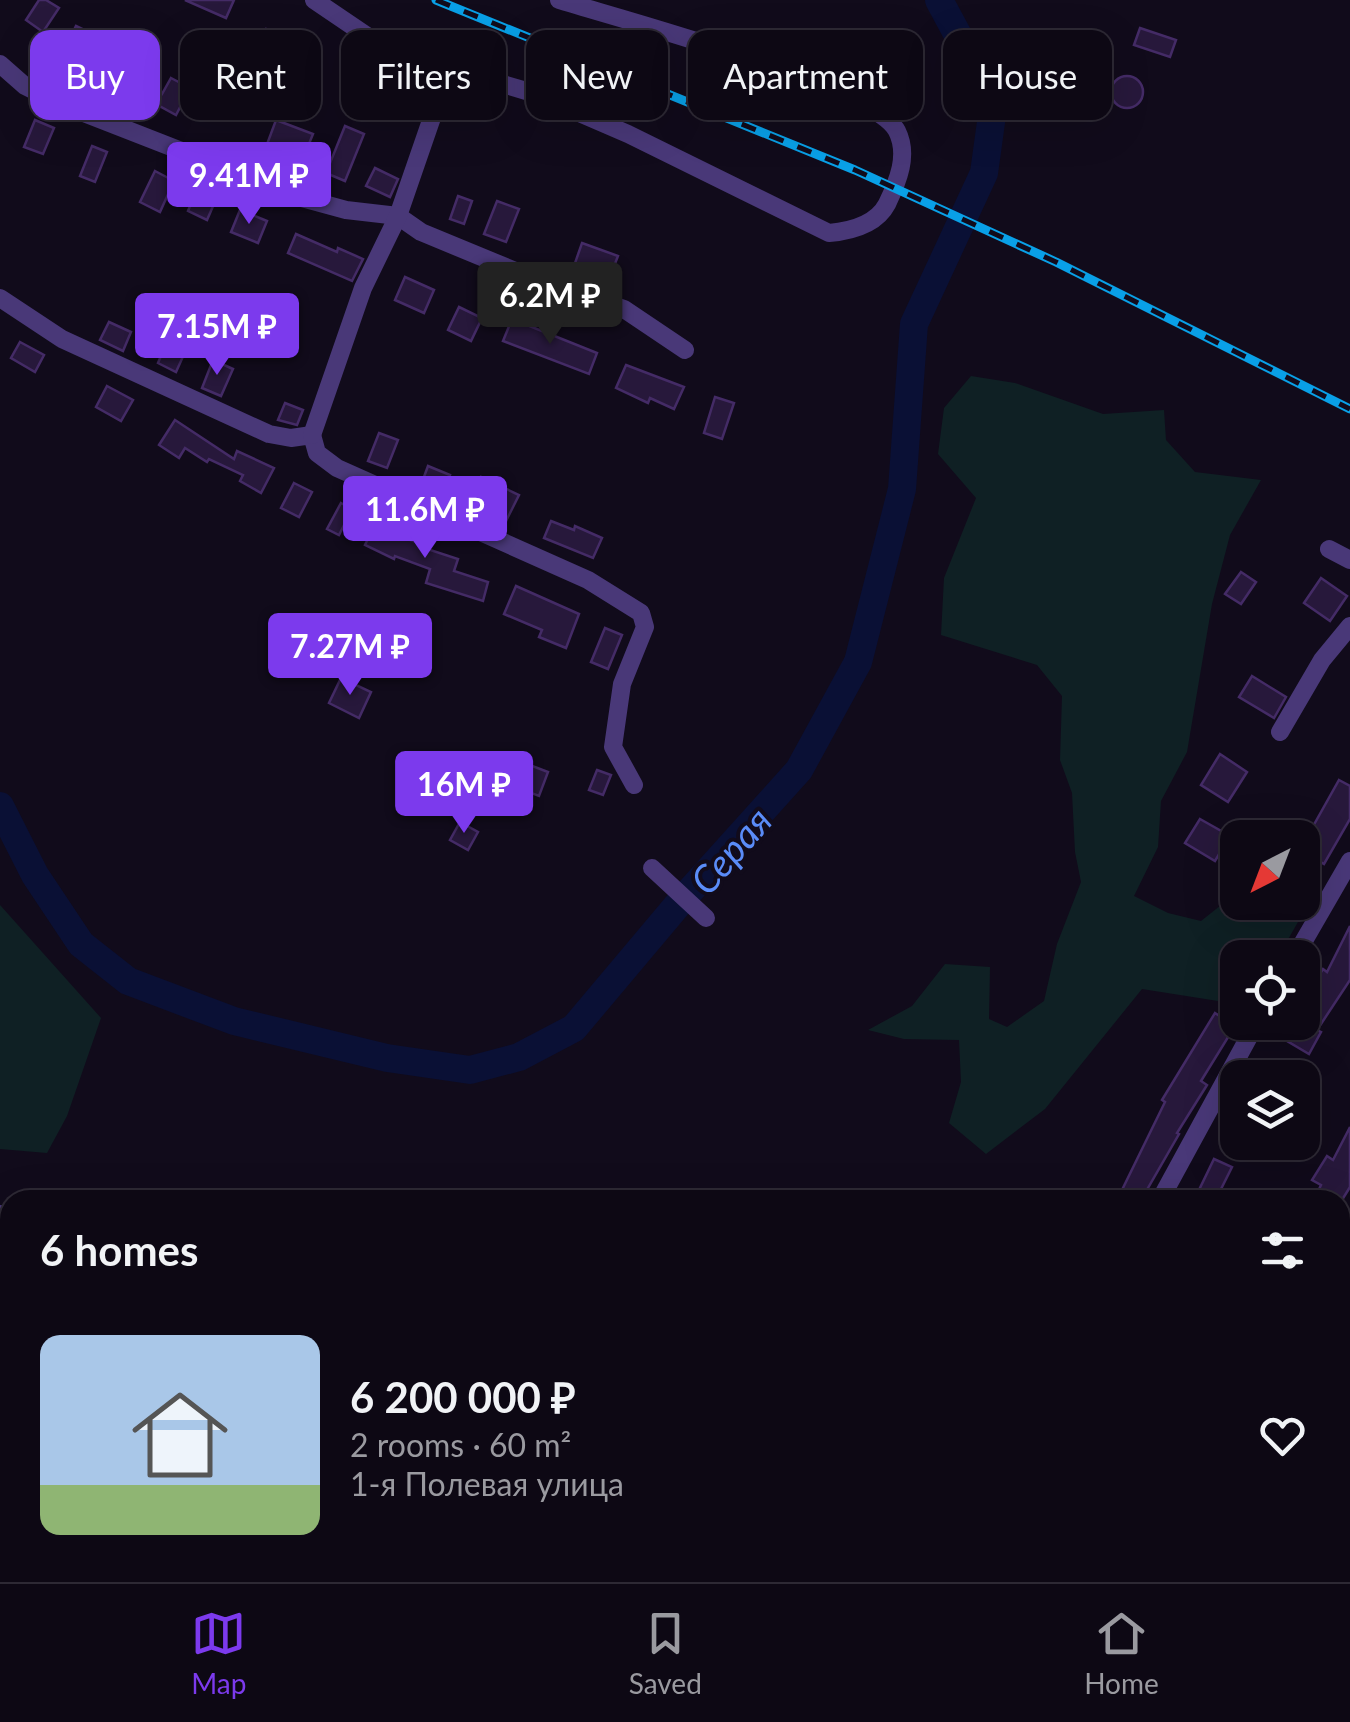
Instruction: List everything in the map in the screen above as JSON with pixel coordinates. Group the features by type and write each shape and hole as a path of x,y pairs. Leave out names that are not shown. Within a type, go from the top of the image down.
{"street":[{"path":"314,0 358,30"},
{"path":"506,85 628,134 829,232 850,232 870,222 885,208 902,165 903,152 897,129 873,107 812,80 559,0"},
{"path":"0,64 26,86 61,104 302,198 346,210 398,216 421,232 525,275 624,309 685,350"},
{"path":"431,120 398,216 362,288 312,435 317,453 337,468 588,580 642,613 644,627 622,684 613,746 634,785"},
{"path":"0,298 62,340 270,434 291,438 312,435"},
{"path":"1328,549 1350,560"},
{"path":"1280,732 1322,660 1350,626"},
{"path":"1304,940 1350,860"},
{"path":"652,868 706,918"},
{"path":"1165,1190 1247,1040"}],"shaded area":[{"path":"971,376 1015,383 1103,414 1164,410 1166,440 1195,472 1261,480 1230,535 1212,604 1187,752 1161,801 1158,847 1134,896 1168,913 1201,921 1220,906 1220,920 1298,922 1288,940 1220,940 1220,1001 1142,989 1045,1109 986,1154 949,1123 961,1082 959,1040 904,1039 868,1030 912,1006 945,964 990,967 989,1019 1007,1027 1044,1001 1057,944 1081,882 1072,793 1060,760 1062,696 1037,665 941,635 944,578 976,498 938,454 944,408"},
{"path":"0,905 101,1018 67,1116 47,1153 0,1149"}],"building":[{"path":"39,0 59,8 44,30 26,20"},
{"path":"185,0 234,0 226,18"},
{"path":"1140,28 1176,40 1170,57 1134,45"},
{"path":"1121,77 1133,77 1142,86 1142,98 1133,107 1121,107 1112,98 1112,86"},
{"path":"171,78 180,83 180,107 176,115 160,106"},
{"path":"35,120 54,128 43,154 24,147"},
{"path":"276,120 313,134 302,161 266,147"},
{"path":"345,126 364,134 345,181 326,173"},
{"path":"92,146 107,152 95,182 80,176"},
{"path":"375,168 398,179 390,197 366,186"},
{"path":"155,171 174,181 160,212 140,202"},
{"path":"197,189 217,197 207,220 188,211"},
{"path":"458,196 472,201 464,224 450,219"},
{"path":"497,201 519,209 506,242 484,234"},
{"path":"240,210 267,221 258,243 231,232"},
{"path":"296,234 363,259 352,281 288,253"},
{"path":"582,243 618,256 609,279 574,266"},
{"path":"405,277 434,290 424,313 395,300"},
{"path":"459,307 482,318 471,341 448,330"},
{"path":"512,319 597,353 589,374 503,341"},
{"path":"109,322 131,332 123,351 100,340"},
{"path":"20,342 44,355 35,372 11,358"},
{"path":"166,344 185,352 176,372 158,363"},
{"path":"213,360 233,369 221,396 202,388"},
{"path":"626,365 684,387 674,409 650,398 648,403 616,388"},
{"path":"107,386 133,400 121,421 96,407"},
{"path":"715,397 734,403 722,439 704,433"},
{"path":"285,403 303,410 297,425 278,420"},
{"path":"175,420 234,459 237,451 274,468 261,493 240,481 243,475 209,459 207,462 185,448 179,458 159,445"},
{"path":"379,433 398,440 387,468 368,461"},
{"path":"428,466 450,475 443,493 421,485"},
{"path":"481,477 519,495 505,523 467,505"},
{"path":"294,483 312,492 299,517 281,508"},
{"path":"341,503 352,509 339,535 327,529"},
{"path":"378,519 406,532 404,538 422,544 421,547 458,559 454,571 488,582 483,601 426,583 430,569 395,556 394,559 365,545"},
{"path":"551,521 602,538 593,558 544,538"},
{"path":"1241,572 1256,582 1241,604 1225,594"},
{"path":"1321,578 1347,596 1330,621 1304,603"},
{"path":"516,586 579,614 566,648 539,637 542,630 504,614"},
{"path":"605,628 622,635 608,669 591,662"},
{"path":"1252,676 1286,697 1274,718 1239,697"},
{"path":"341,678 371,692 359,718 329,703"},
{"path":"1220,754 1247,772 1228,802 1201,785"},
{"path":"522,762 548,772 539,796 513,786"},
{"path":"478,766 497,776 489,789 471,779"},
{"path":"597,770 611,775 603,795 589,790"},
{"path":"1339,780 1350,786 1350,819 1324,864 1320,862 1320,820 1317,820"},
{"path":"1200,819 1220,830 1220,853 1215,861 1185,843"},
{"path":"460,822 478,832 468,850 450,840"},
{"path":"1350,926 1350,980 1320,1025 1320,974 1323,969 1327,972"},
{"path":"1215,1013 1220,1016 1220,1040 1226,1040 1201,1081 1207,1085 1147,1190 1122,1190 1165,1102 1162,1100"},
{"path":"1285,1040 1317,1040 1309,1054"},
{"path":"1350,1127 1348,1190 1319,1190 1321,1185 1312,1180 1327,1156 1333,1160"},
{"path":"1214,1159 1232,1167 1220,1190 1199,1190"}],"waterway":[{"name":"Серая","path":"0,806 35,875 81,944 128,981 234,1021 387,1058 470,1070 519,1057 574,1028 799,770 858,662 902,489 914,324 984,173 992,115 981,78 939,0"}],"railway":[{"path":"436,0 855,170 1056,262 1350,409"}]}
